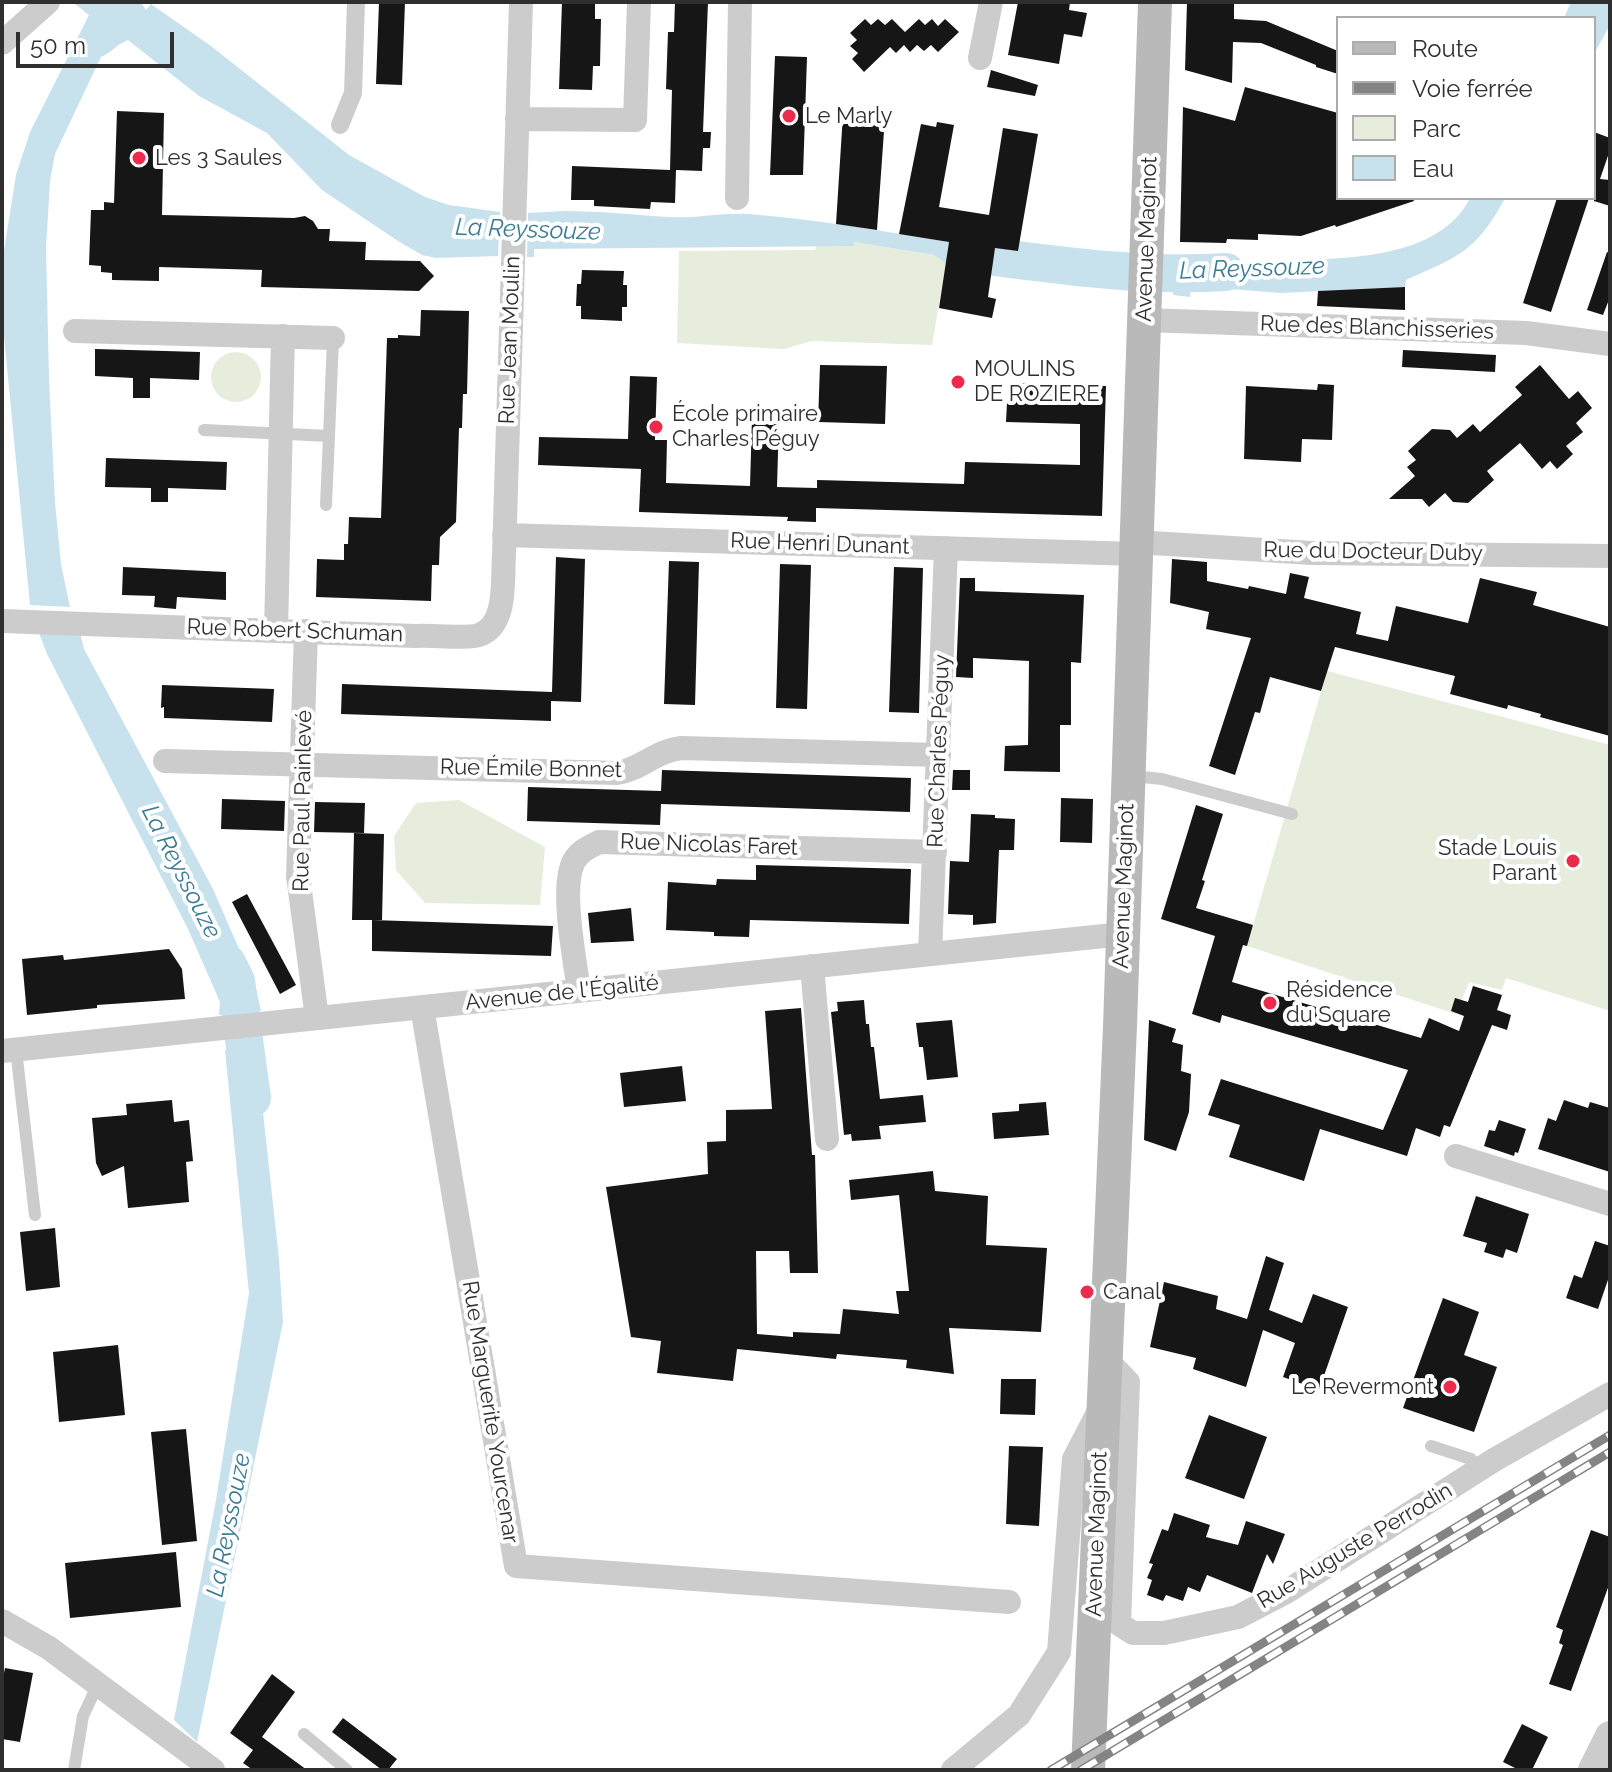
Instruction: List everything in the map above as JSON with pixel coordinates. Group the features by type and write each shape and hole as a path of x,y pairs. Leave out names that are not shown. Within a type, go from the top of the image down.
{"main road":[{"name":"Avenue Maginot","path":"1088,1770 1129,776 1155,2"}],"street":[{"path":"340,125 353,93 356,2"},
{"name":"Rue Jean Moulin","path":"504,535 521,2"},
{"path":"517,119 635,120 639,2"},
{"path":"737,198 740,2"},
{"path":"980,58 991,2"},
{"path":"2,43 40,10"},
{"name":"Rue des Blanchisseries","path":"1144,313 1526,333 1610,344"},
{"path":"75,331 333,338"},
{"path":"276,631 283,336"},
{"name":"Rue Henri Dunant","path":"504,535 946,548 1136,548"},
{"name":"Rue Robert Schuman","path":"2,621 479,635 494,624 500,609 504,535"},
{"name":"Rue Charles Péguy","path":"930,954 946,548"},
{"name":"Rue du Docteur Duby","path":"1136,548 1610,556"},
{"name":"Rue Paul Painlevé","path":"306,631 298,876 317,1018"},
{"name":"Rue Émile Bonnet","path":"165,761 617,773 632,770 664,750 681,748 939,755"},
{"name":"Rue Nicolas Faret","path":"579,991 568,890 573,863 584,849 599,842 935,852"},
{"name":"Avenue de l'Égalité","path":"9,1050 1123,934"},
{"path":"812,966 827,1139"},
{"name":"Rue Marguerite Yourcenar","path":"422,1007 516,1566 1009,1602"},
{"path":"1456,1156 1610,1204"},
{"name":"Rue Auguste Perrodin","path":"1104,1357 1128,1382 1119,1624 1133,1633 1164,1633 1238,1617 1286,1592 1479,1470 1610,1394"},
{"path":"953,1770 1019,1715 1059,1652 1074,1459 1103,1403"},
{"path":"2,1621 49,1648 212,1769"},
{"path":"1593,1770 1610,1736"}],"lane":[{"path":"326,505 333,338"},
{"path":"204,430 329,436"},
{"path":"1129,776 1162,779 1292,814"},
{"path":"9,1050 35,1215"},
{"path":"1431,1446 1471,1459 1479,1470"},
{"path":"74,1770 83,1716 98,1684"},
{"path":"304,1734 347,1770"}],"green space":[{"path":"854,242 934,255 946,264 932,345 812,341 784,349 677,343 679,251 815,250 816,246 853,246"},
{"path":"236,352 254,359 261,377 254,395 236,402 218,395 211,377 218,359"},
{"path":"1327,671 1610,745 1610,1011 1506,978 1502,990 1469,982 1456,1014 1247,946"},
{"path":"459,800 545,847 540,905 425,903 396,870 394,836 416,803"}],"water":[{"path":"143,2 146,10 151,4 211,46 349,155 425,197 449,205 500,212 498,256 436,258 422,255 322,190 267,133 199,96 128,40 101,57 55,154 50,181 46,248 55,502 61,564 70,607 30,605 3,326 4,250 16,175 30,132 89,15 75,4"},
{"path":"1571,2 1610,2 1610,25 1596,50 1596,16 1565,16"},
{"path":"1469,200 1504,200 1475,241 1453,258 1406,280 1405,287 1281,293 1191,286 1190,297 1173,295 1174,263 1334,259 1388,252 1436,234 1456,218"},
{"path":"565,211 679,217 748,214 824,222 949,242 946,264 934,255 854,242 854,246 534,249 534,257 527,257 528,213"},
{"path":"995,248 1110,261 1109,284 1003,265 1001,273 992,272"},
{"path":"39,633 80,633 84,649 213,889 256,988 261,1011 219,1015 220,1002 188,929"},
{"path":"256,1048 283,1322 197,1742 174,1720 216,1500 249,1293 225,1050"}],"building":[{"path":"379,2 405,2 402,85 376,84"},
{"path":"562,2 595,2 595,19 601,19 600,66 593,66 592,90 559,89"},
{"path":"675,2 708,2 703,132 711,132 710,148 703,148 702,171 676,170 675,203 651,202 650,209 594,206 594,200 571,200 572,166 670,170 672,90 666,89 668,32 674,32"},
{"path":"1018,2 1070,2 1069,10 1087,13 1082,37 1064,34 1059,64 1008,55"},
{"path":"1187,2 1234,2 1234,19 1266,21 1336,50 1336,73 1261,43 1233,42 1232,83 1185,70"},
{"path":"865,19 871,25 878,19 885,25 892,19 905,32 919,19 925,25 932,19 938,26 945,19 959,32 938,52 931,45 924,51 917,45 910,52 904,45 896,53 890,47 864,72 852,59 858,53 850,46 857,40 850,33"},
{"name":"Le Marly","path":"775,56 807,57 803,175 770,175"},
{"path":"991,70 1038,85 1035,96 987,87"},
{"path":"1245,87 1336,112 1336,200 1414,201 1301,236 1258,234 1258,240 1180,242 1183,107 1235,121"},
{"name":"Les 3 Saules","path":"117,111 164,113 162,215 305,216 318,229 330,229 329,241 366,242 365,260 420,261 434,276 419,291 261,287 262,270 159,267 159,281 112,280 112,273 101,272 101,266 89,265 91,210 104,210 104,202 114,203"},
{"path":"843,114 885,117 877,230 836,224"},
{"path":"937,122 954,125 939,207 989,215 1003,128 1038,134 1018,251 995,248 988,297 996,299 992,318 939,308 949,242 899,234 921,124 936,127"},
{"path":"1596,133 1610,138 1610,150 1600,179 1610,180 1610,206 1594,201"},
{"path":"1556,200 1588,200 1551,312 1523,303"},
{"path":"1607,252 1610,253 1610,297 1603,315 1587,310"},
{"path":"582,270 624,271 627,307 622,307 622,321 581,319 581,306 576,306 577,284 581,284"},
{"path":"1405,287 1405,310 1317,306 1318,291"},
{"path":"421,310 469,311 467,394 463,394 462,428 459,428 456,522 440,537 439,565 432,565 431,601 316,597 317,559 344,560 349,517 381,518 387,338 420,336"},
{"path":"95,349 200,352 199,380 150,378 150,398 133,398 133,378 95,376"},
{"path":"1403,350 1496,355 1495,372 1402,367"},
{"path":"820,365 887,366 885,424 818,422"},
{"path":"1540,365 1569,399 1578,391 1592,408 1576,423 1583,432 1566,446 1573,454 1557,469 1550,461 1542,469 1520,443 1487,471 1494,480 1468,503 1453,502 1445,493 1429,507 1422,499 1389,499 1415,476 1407,467 1416,460 1408,451 1432,429 1450,430 1457,438 1473,424 1480,432 1522,395 1515,387"},
{"path":"630,376 657,377 655,440 667,440 666,483 750,486 752,418 779,419 777,487 817,488 817,480 964,484 965,462 1080,465 1080,424 1006,422 1008,383 1106,386 1102,516 816,508 816,522 787,521 788,517 639,512 641,469 538,465 539,437 628,439"},
{"path":"1318,384 1334,385 1332,440 1302,439 1301,462 1244,459 1246,386 1317,390"},
{"path":"106,458 227,462 226,490 168,488 168,502 151,502 151,488 105,487"},
{"path":"556,557 585,559 581,702 551,701 551,721 341,714 342,684 552,692"},
{"path":"1172,559 1207,562 1207,581 1286,594 1290,573 1309,577 1304,598 1361,612 1356,634 1388,641 1396,606 1468,623 1480,578 1537,592 1533,605 1610,627 1610,736 1508,705 1507,709 1450,694 1455,676 1335,647 1321,691 1270,677 1260,713 1255,712 1235,775 1209,766 1251,638 1206,629 1209,612 1170,603"},
{"path":"669,561 699,562 695,705 664,704"},
{"path":"780,564 811,565 807,709 776,708"},
{"path":"123,567 226,572 226,600 177,597 176,609 154,607 155,596 122,595"},
{"path":"894,567 923,568 919,713 889,712"},
{"path":"960,578 975,578 975,591 1084,595 1081,663 1071,662 1071,725 1060,725 1060,772 1004,771 1005,746 1028,745 1029,661 973,658 973,678 956,677"},
{"path":"162,685 274,689 272,722 164,718"},
{"path":"662,770 911,778 910,812 661,804 660,825 527,821 528,787 661,791"},
{"path":"953,770 970,770 970,790 952,790"},
{"path":"1061,798 1093,799 1092,843 1060,842"},
{"path":"222,799 285,801 284,831 221,829"},
{"path":"315,802 365,803 364,833 314,832"},
{"path":"1196,805 1223,814 1196,908 1253,925 1247,946 1243,945 1232,982 1421,1038 1429,1018 1459,1031 1464,1016 1451,1011 1455,998 1468,1002 1473,986 1502,995 1497,1010 1511,1015 1507,1030 1492,1025 1450,1127 1444,1125 1440,1137 1416,1128 1407,1156 1320,1129 1304,1181 1229,1157 1240,1125 1208,1115 1221,1079 1383,1130 1408,1070 1222,1015 1220,1023 1192,1014 1215,936 1161,919"},
{"path":"971,814 1015,819 1014,850 999,850 996,923 973,925 973,915 948,914 950,861 969,862"},
{"path":"354,833 384,834 382,920 352,920"},
{"path":"756,865 911,869 909,924 750,920 749,937 666,930 668,882 716,885 717,879 756,880"},
{"path":"247,894 296,985 280,994 232,902"},
{"path":"631,908 634,941 591,943 588,913"},
{"path":"372,920 553,926 551,956 372,951"},
{"path":"169,949 182,969 185,999 97,1005 97,1008 27,1015 22,959 63,955 64,960"},
{"path":"864,1000 880,1099 923,1095 926,1122 879,1126 881,1139 852,1141 851,1134 844,1135 831,1012 838,1011 837,1002"},
{"path":"801,1008 812,1155 815,1155 818,1273 790,1273 789,1251 756,1251 757,1334 793,1337 793,1332 840,1334 843,1309 899,1314 896,1291 909,1291 899,1195 851,1200 849,1180 933,1171 935,1191 988,1196 986,1245 1047,1248 1041,1332 949,1328 954,1374 906,1368 907,1360 837,1354 836,1359 737,1349 733,1381 657,1373 661,1341 631,1337 606,1187 708,1174 707,1142 726,1141 726,1110 772,1109 765,1011"},
{"path":"952,1020 958,1077 927,1080 916,1023"},
{"path":"1149,1020 1176,1029 1172,1042 1183,1045 1181,1071 1191,1074 1189,1112 1176,1151 1144,1140"},
{"path":"682,1066 686,1101 624,1107 620,1073"},
{"path":"172,1100 174,1122 189,1120 193,1161 186,1162 189,1202 128,1208 124,1166 102,1176 96,1163 92,1118 127,1115 126,1104"},
{"path":"1564,1100 1588,1108 1590,1102 1610,1108 1610,1172 1538,1149 1548,1118 1556,1121"},
{"path":"1046,1102 1049,1135 994,1139 992,1113 1019,1111 1019,1104"},
{"path":"1499,1120 1526,1129 1518,1153 1515,1152 1514,1156 1484,1146 1489,1130 1495,1131"},
{"path":"1476,1196 1529,1214 1517,1253 1506,1249 1503,1258 1484,1252 1487,1243 1463,1236"},
{"path":"55,1228 60,1287 26,1291 20,1232"},
{"path":"1595,1241 1610,1246 1610,1274 1598,1309 1566,1298 1574,1275 1582,1278"},
{"path":"1266,1256 1284,1263 1269,1310 1302,1323 1313,1294 1348,1307 1319,1390 1283,1377 1295,1343 1263,1330 1246,1387 1193,1369 1196,1358 1150,1347 1164,1282 1218,1296 1216,1309 1247,1319"},
{"name":"Le Revermont","path":"1443,1298 1479,1312 1464,1355 1497,1367 1474,1432 1403,1408"},
{"path":"118,1345 125,1415 59,1422 53,1352"},
{"path":"1001,1379 1036,1379 1035,1415 1000,1414"},
{"path":"1209,1415 1267,1437 1244,1499 1185,1478"},
{"path":"186,1429 197,1541 162,1545 151,1432"},
{"path":"1009,1446 1043,1447 1039,1526 1006,1524"},
{"path":"1174,1513 1210,1525 1206,1537 1238,1545 1246,1521 1285,1534 1273,1564 1267,1554 1252,1593 1207,1575 1200,1592 1188,1587 1183,1601 1166,1595 1163,1601 1147,1595 1152,1580 1147,1578 1153,1564 1149,1563 1162,1529 1168,1531"},
{"path":"1591,1530 1610,1537 1610,1582 1571,1691 1549,1684 1563,1645 1559,1643 1563,1630 1556,1627"},
{"path":"176,1552 181,1607 70,1618 65,1563"},
{"path":"5,1668 33,1673 20,1742 2,1739"},
{"path":"272,1674 295,1692 262,1737 307,1770 253,1770 243,1763 253,1750 230,1733"},
{"path":"343,1718 397,1759 388,1770 382,1770 332,1732"},
{"path":"1522,1724 1548,1737 1532,1770 1519,1770 1503,1762"}],"waterway":[{"name":"La Reyssouze","path":"994,257 1139,272 1226,272"},
{"name":"La Reyssouze","path":"227,963 236,981 252,1098"}],"railway":[{"path":"1051,1770 1610,1435"},
{"path":"1081,1770 1610,1452"}],"place":[{"name":"Le Marly","path":"789,116"},
{"name":"Les 3 Saules","path":"139,158"},
{"name":"MOULINS DE ROZIERE","path":"958,382"},
{"name":"École primaire Charles Péguy","path":"656,427"},
{"name":"Stade Louis Parant","path":"1573,861"},
{"name":"Résidence du Square","path":"1270,1003"},
{"name":"Canal","path":"1087,1292"},
{"name":"Le Revermont","path":"1450,1387"}]}
